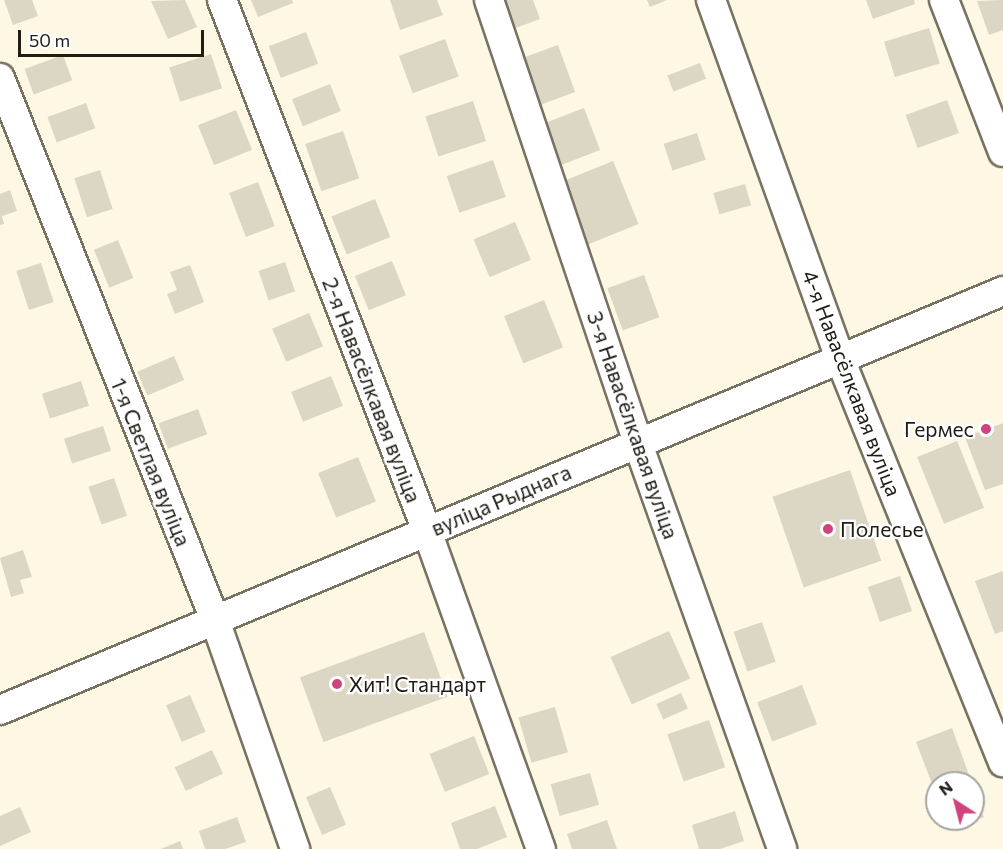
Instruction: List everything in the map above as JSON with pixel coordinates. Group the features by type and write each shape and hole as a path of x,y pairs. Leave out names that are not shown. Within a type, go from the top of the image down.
{"street":[{"name":"2-я Навасёлкавая вуліца","path":"222,0 427,531 542,849"},
{"name":"3-я Навасёлкавая вуліца","path":"489,0 638,444 783,849"},
{"name":"4-я Навасёлкавая вуліца","path":"711,0 840,359 1003,762"},
{"path":"944,0 1003,152"},
{"name":"1-я Светлая вуліца","path":"0,78 76,277 215,620 295,849"},
{"name":"вуліца Рыднага","path":"0,710 1003,291"}],"building":[{"path":"4,0 32,0 38,16 13,25"},
{"path":"185,0 197,27 168,39 151,1"},
{"path":"251,0 292,0 293,3 258,17"},
{"path":"390,0 437,0 443,15 400,30"},
{"path":"496,0 533,0 540,19 507,31"},
{"path":"647,0 667,0 650,7"},
{"path":"866,0 914,0 915,4 873,19"},
{"path":"1003,0 1003,30 989,35 977,1"},
{"path":"929,28 940,63 895,77 884,42"},
{"path":"306,32 318,64 281,78 269,46"},
{"path":"445,39 459,77 413,93 399,56"},
{"path":"558,45 575,92 540,105 523,58"},
{"path":"211,54 222,88 180,102 169,68"},
{"path":"63,55 72,80 34,94 24,69"},
{"path":"700,63 706,79 673,91 667,76"},
{"path":"330,84 341,111 303,126 292,99"},
{"path":"947,100 959,133 918,148 906,115"},
{"path":"473,101 486,141 438,156 425,116"},
{"path":"86,103 95,128 57,142 47,117"},
{"path":"584,108 600,150 562,165 546,123"},
{"path":"236,110 252,150 214,165 198,125"},
{"path":"343,131 359,178 321,191 305,144"},
{"path":"697,133 706,160 672,170 664,144"},
{"path":"493,160 506,197 459,213 447,176"},
{"path":"613,161 638,224 585,246 559,183"},
{"path":"100,170 113,209 87,217 74,178"},
{"path":"258,182 275,226 246,237 229,193"},
{"path":"745,184 751,205 719,214 713,193"},
{"path":"10,190 17,211 2,216 4,224 0,225 0,194"},
{"path":"375,199 390,237 347,255 331,217"},
{"path":"515,222 531,260 490,277 474,240"},
{"path":"118,240 133,278 109,288 94,250"},
{"path":"392,261 406,295 369,310 355,276"},
{"path":"285,262 295,291 269,300 259,271"},
{"path":"41,263 54,302 29,310 16,271"},
{"path":"190,265 204,302 175,314 167,294 177,290 170,272"},
{"path":"644,275 659,317 623,331 607,288"},
{"path":"544,300 563,347 523,363 504,316"},
{"path":"309,313 323,346 286,362 272,329"},
{"path":"174,356 184,380 147,396 137,372"},
{"path":"331,376 343,406 303,422 291,392"},
{"path":"81,381 89,406 50,418 42,394"},
{"path":"198,409 207,434 168,449 159,423"},
{"path":"1003,423 1003,484 985,490 965,437"},
{"path":"103,426 111,451 72,463 64,439"},
{"path":"957,441 984,508 944,524 917,457"},
{"path":"358,457 376,502 336,518 318,473"},
{"name":"Полесье","path":"850,470 881,561 804,587 772,497"},
{"path":"114,478 127,516 101,525 88,487"},
{"path":"23,550 32,577 20,580 24,593 11,597 0,558"},
{"path":"1003,571 1003,631 995,634 975,581"},
{"path":"900,576 912,611 880,622 868,587"},
{"path":"762,622 776,662 747,671 734,632"},
{"path":"669,631 690,679 632,705 611,657"},
{"path":"424,632 448,697 324,742 300,677"},
{"path":"802,685 817,724 772,741 757,702"},
{"path":"681,693 688,709 663,720 656,704"},
{"path":"190,695 206,732 182,742 166,705"},
{"path":"555,707 568,752 531,763 518,717"},
{"path":"709,720 725,767 684,782 667,734"},
{"path":"952,728 968,771 927,771 916,742"},
{"path":"474,736 489,774 445,792 429,754"},
{"path":"212,750 223,774 186,791 175,767"},
{"path":"590,773 599,805 560,816 551,784"},
{"path":"330,787 346,825 322,835 306,797"},
{"path":"495,806 507,837 477,849 460,849 451,823"},
{"path":"20,807 31,832 0,846 0,816"},
{"path":"735,811 744,841 720,849 699,849 692,825"},
{"path":"237,817 246,842 225,849 205,849 199,831"},
{"path":"607,820 617,849 572,849 567,834"},
{"path":"180,841 183,849 161,849"}],"place":[{"name":"Гермес","path":"986,429"},
{"name":"Полесье","path":"828,529"},
{"name":"Хит! Стандарт","path":"337,684"}]}
